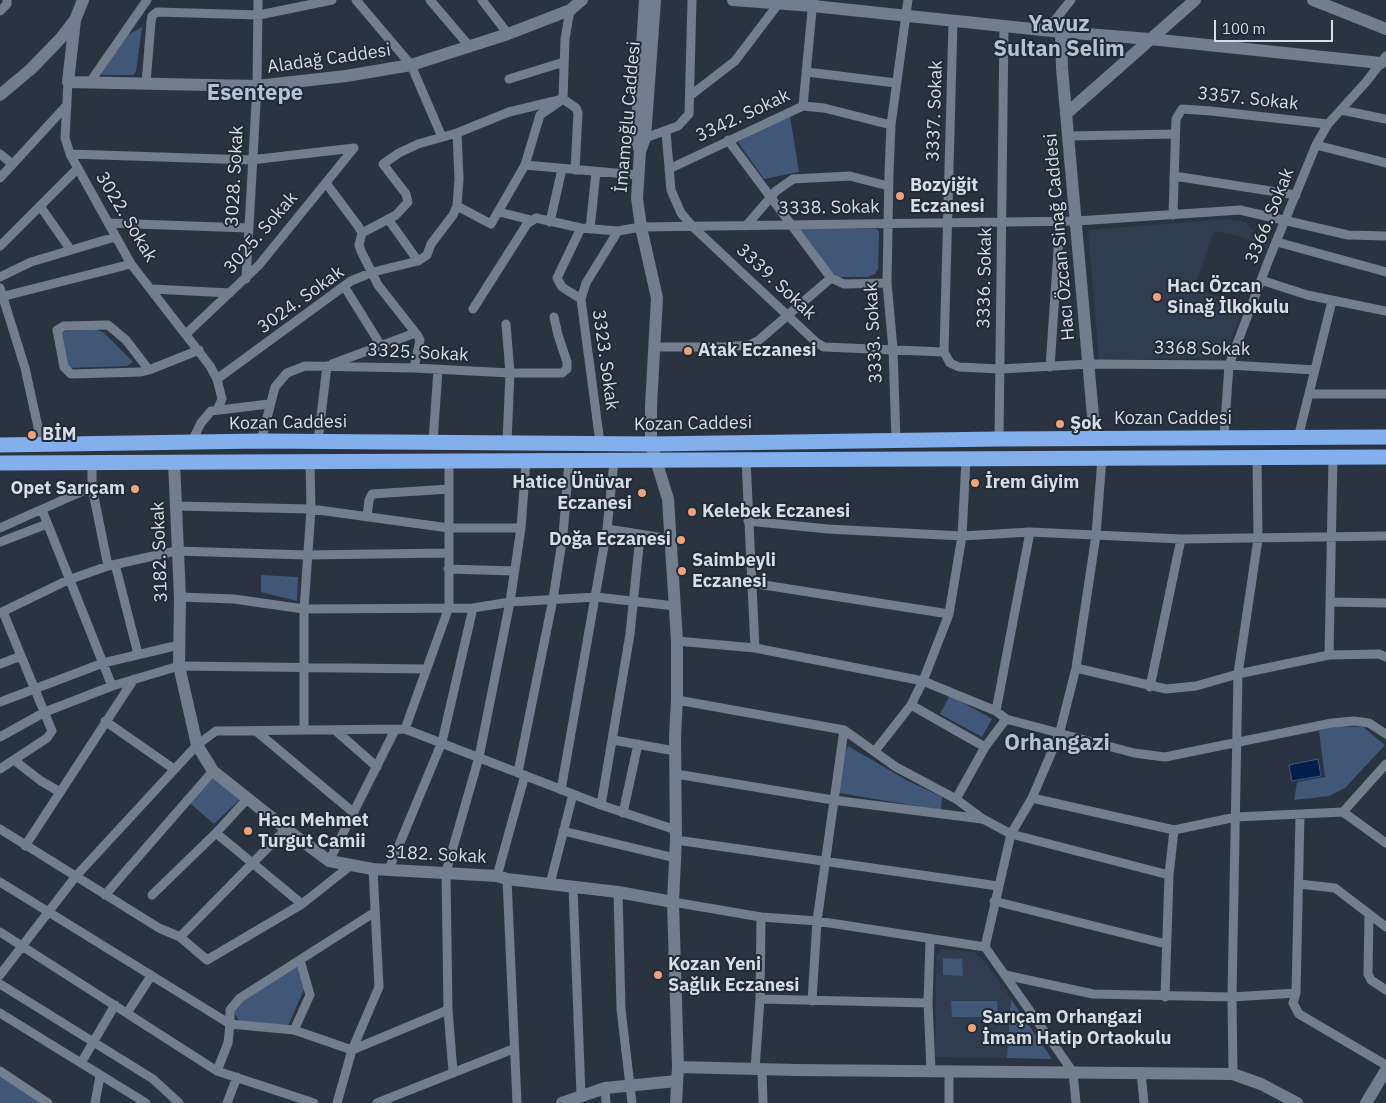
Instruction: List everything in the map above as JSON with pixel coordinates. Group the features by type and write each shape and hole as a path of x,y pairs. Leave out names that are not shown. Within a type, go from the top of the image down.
{"highway":[{"name":"Kozan Caddesi","path":"1,442 42,445 261,441 652,444 1095,438 1386,437"},
{"name":"Kozan Caddesi","path":"0,463 657,462 1386,457"}],"main road":[{"path":"0,95 52,48 75,20 83,0"},
{"name":"Aladağ Caddesi","path":"68,82 257,86 346,76 411,65 470,47 570,10 582,0"},
{"path":"640,151 636,139 645,0"},
{"name":"İmamoğlu Caddesi","path":"655,0 645,138 640,151 638,175 641,227 657,298 651,406 652,444 668,499 677,642 676,835 672,902 678,1067 676,1103"},
{"path":"734,0 813,3 954,22 1383,60"},
{"path":"1066,114 1195,0"},
{"path":"1321,1 1386,29"},
{"name":"3022. Sokak","path":"68,82 75,20"},
{"name":"Hacı Özcan Sinağ Caddesi","path":"1056,32 1069,136 1095,438"},
{"name":"3182. Sokak","path":"174,462 176,550 180,597 179,666 197,745 213,770 286,830 330,861 350,866 446,872 502,878 618,892 672,902"},
{"path":"678,1067 1233,1074 1261,1084 1297,1103"},
{"path":"1366,1103 1386,1070"},
{"path":"562,1103 605,1088 677,1081"}],"street":[{"path":"0,11 7,4 7,0"},
{"path":"90,82 147,0"},
{"name":"3028. Sokak","path":"246,279 251,160 257,86 258,0"},
{"path":"146,83 152,16 158,12 259,14 332,0"},
{"path":"356,0 411,65 442,137"},
{"path":"430,0 470,47"},
{"path":"482,0 508,34"},
{"path":"645,138 666,132 686,118 691,95 692,0"},
{"name":"3333. Sokak","path":"896,440 893,349 887,283 888,186 891,125 908,0"},
{"path":"1056,32 1058,16 1071,0"},
{"path":"691,95 735,61 779,3"},
{"path":"803,106 813,3"},
{"path":"563,99 565,40 570,10"},
{"name":"3337. Sokak","path":"944,352 954,22"},
{"name":"3336. Sokak","path":"999,439 1004,27"},
{"name":"3366. Sokak","path":"1224,437 1229,365 1261,280 1316,145 1328,124 1383,60"},
{"path":"509,79 564,62"},
{"path":"807,72 896,83"},
{"name":"3022. Sokak","path":"68,82 65,138 70,154 131,264 199,350 217,380 222,399 217,410"},
{"path":"457,206 491,224 525,165 540,115 563,99"},
{"path":"362,233 388,220 406,206 409,198 383,164 407,148 457,133 510,112 563,99 576,108 578,113 575,170"},
{"path":"0,178 67,105"},
{"name":"3342. Sokak","path":"669,169 803,106 824,108 891,125"},
{"name":"3357. Sokak","path":"1173,215 1175,134 1178,114 1186,108 1328,124"},
{"path":"1341,110 1386,119"},
{"name":"3339. Sokak","path":"666,132 673,198 693,227 786,315 824,347 944,352"},
{"path":"388,220 418,261 427,255 431,244 453,215 457,206 459,179 457,133"},
{"path":"1069,136 1175,134"},
{"path":"728,140 831,278 844,284 887,283"},
{"path":"1316,145 1386,163"},
{"name":"3025. Sokak","path":"186,334 246,279 269,254 354,148 251,160"},
{"path":"0,154 12,163"},
{"path":"70,154 251,160"},
{"path":"525,165 638,175"},
{"path":"0,246 77,169"},
{"path":"550,222 562,169"},
{"path":"581,299 562,287 557,278 585,228 596,172"},
{"path":"746,226 771,197 788,182 802,178 850,176 888,186"},
{"path":"1174,176 1296,195"},
{"path":"326,183 355,220 362,233 359,245 361,252 383,293 420,340 414,368"},
{"path":"40,206 70,249"},
{"name":"3338. Sokak","path":"499,212 531,220 536,218 585,228 618,231 641,227 1077,221 1240,210 1285,222 1348,235 1386,236"},
{"path":"473,309 531,220"},
{"path":"1050,367 1060,221"},
{"path":"108,223 248,228"},
{"name":"3323. Sokak","path":"600,443 581,299 586,284 618,231"},
{"path":"0,277 31,262 115,237"},
{"path":"1277,242 1386,272"},
{"name":"3024. Sokak","path":"217,380 344,286 373,272 418,261"},
{"path":"42,445 25,368 1,294 131,264"},
{"path":"655,347 750,345 759,340 831,278"},
{"path":"1261,280 1307,295 1386,311"},
{"path":"344,286 380,344"},
{"path":"152,289 230,293"},
{"path":"1298,438 1332,301"},
{"name":"3325. Sokak","path":"261,441 269,404 275,387 287,373 305,366 557,374 567,370 567,362 554,317"},
{"path":"506,324 510,373 507,442"},
{"path":"149,370 126,340 108,325 64,326 57,330 64,367 68,372 149,370 199,350"},
{"path":"318,441 327,366 380,344 415,333"},
{"name":"3368 Sokak","path":"944,352 947,360 959,367 1000,369 1090,364 1229,365 1314,370"},
{"path":"432,441 438,370"},
{"path":"1309,394 1386,394"},
{"path":"191,443 207,415 217,410 269,404"},
{"path":"1329,655 1333,457"},
{"path":"1076,1103 1073,1072 985,947 994,901 1011,834 1032,798 1059,735 1076,668 1096,536 1102,458"},
{"path":"1233,1074 1232,997 1238,674 1258,539 1257,458"},
{"path":"746,460 755,648"},
{"path":"875,751 910,705 923,681 949,614 962,536 966,460"},
{"path":"453,1072 448,1010 446,872 479,757 510,602 521,528 526,461"},
{"path":"517,1103 502,878 553,599 563,535 570,461"},
{"path":"561,790 596,597 614,461"},
{"path":"304,730 304,609 311,509 310,462"},
{"path":"405,729 449,607 447,553 449,462"},
{"path":"92,463 92,487 111,565 138,654"},
{"path":"0,528 92,487"},
{"path":"367,517 369,500 372,494 449,490"},
{"path":"175,506 311,509 448,528 521,528"},
{"path":"42,510 68,580 112,686"},
{"path":"748,521 962,536 1030,532 1181,539 1386,536"},
{"path":"0,542 47,524"},
{"path":"606,530 670,539"},
{"path":"996,711 1030,532"},
{"path":"601,805 613,740 640,536"},
{"path":"1150,687 1181,539"},
{"path":"0,769 47,738 52,731 2,613 68,580 111,565 176,550 307,556 447,553"},
{"path":"448,569 514,571"},
{"path":"751,583 949,614"},
{"path":"180,597 234,598 304,609 473,608 510,602 596,597 675,606"},
{"path":"1331,602 1386,603"},
{"path":"388,869 442,742 473,608"},
{"path":"677,642 755,648 923,681 996,711 1006,719 1059,735 1134,753 1165,757 1236,744 1332,722 1354,721 1369,723 1386,734"},
{"path":"0,702 103,663 179,645"},
{"path":"1076,668 1150,687 1166,689 1196,686 1238,674 1329,655 1378,654 1386,657"},
{"path":"0,664 21,656"},
{"path":"0,737 45,712 112,686 179,666 304,666 426,669"},
{"path":"25,846 105,721 134,680"},
{"path":"677,700 844,730 896,767 956,799 983,819 1011,834 1169,875"},
{"path":"910,705 985,747"},
{"path":"956,799 985,747 1006,719"},
{"path":"105,721 174,769"},
{"path":"0,975 47,911 76,876 197,745 216,731 405,729 676,835 824,861 998,886"},
{"path":"335,730 377,767"},
{"path":"330,861 395,730"},
{"path":"812,1001 817,921 824,861 844,730"},
{"path":"256,731 354,813"},
{"path":"613,740 675,751"},
{"path":"623,813 638,744"},
{"path":"14,760 41,781 60,792"},
{"path":"1344,812 1386,764"},
{"path":"105,895 213,770"},
{"path":"676,774 833,800 983,819"},
{"path":"550,884 573,794"},
{"path":"152,895 216,833 248,798"},
{"path":"1032,798 1174,830 1236,817 1300,816 1344,812 1386,843"},
{"path":"1300,816 1296,993 1293,1003 1299,1014 1386,1065"},
{"path":"0,829 159,928 180,938 207,960 302,904 350,866"},
{"path":"180,938 286,830"},
{"path":"1165,997 1169,875 1174,830"},
{"path":"563,831 675,858"},
{"path":"216,833 302,904"},
{"path":"337,1103 352,1050 379,987 373,868"},
{"path":"0,882 230,1024 294,1030 352,1050 448,1010"},
{"path":"1299,884 1335,888 1386,927"},
{"path":"573,887 581,1095"},
{"path":"618,892 621,1009 632,1103"},
{"path":"994,901 1166,944"},
{"path":"672,902 761,916 817,921 985,947"},
{"path":"217,1071 228,1043 230,1010 240,998 375,912"},
{"path":"1369,914 1368,974 1371,980 1386,990"},
{"path":"761,916 759,1069 763,1103"},
{"path":"0,932 217,1071 237,1076 283,1098 314,1103"},
{"path":"930,940 928,1003 931,1070"},
{"path":"294,1030 310,995 300,960"},
{"path":"1005,975 1093,994 1232,997 1296,993"},
{"path":"127,1012 151,976"},
{"path":"0,984 153,1078 179,1103"},
{"path":"760,999 928,1003"},
{"path":"80,1063 115,1005"},
{"path":"0,1013 146,1103"},
{"path":"377,1103 513,1049"},
{"path":"949,1070 949,1103"},
{"path":"0,1071 48,1103"},
{"path":"1141,1072 1144,1103"},
{"path":"95,1103 100,1076"},
{"path":"227,1103 237,1076"},
{"path":"605,1088 606,1103"}],"shaded area":[{"path":"142,27 136,72 133,75 101,75 106,62 128,35"},
{"path":"790,116 799,172 764,179 738,142"},
{"name":"Hacı Özcan Sinağ İlkokulu","path":"1226,219 1245,222 1269,247 1239,236 1214,231 1194,289 1244,305 1228,348 1222,357 1099,360 1088,230"},
{"path":"794,229 876,229 879,231 878,269 875,274 867,277 838,277"},
{"path":"94,328 104,333 133,362 127,366 68,368 61,332"},
{"path":"261,575 298,577 297,601 261,592"},
{"path":"950,695 992,719 982,737 940,714"},
{"path":"1335,726 1363,727 1385,745 1345,788 1329,796 1294,800 1297,782 1325,777 1319,731"},
{"path":"848,746 908,781 942,797 941,810 839,793 843,757"},
{"path":"1318,759 1321,776 1292,781 1289,765"},
{"path":"214,777 241,798 214,824 191,804 191,800"},
{"name":"Sarıçam Orhangazi İmam Hatip Ortaokulu","path":"942,949 974,952 986,963 1011,999 1007,1058 935,1057 936,956"},
{"path":"943,958 962,959 963,976 943,975"},
{"path":"299,965 305,987 288,1026 241,1023 234,1013 241,1001"},
{"path":"1011,999 1052,1059 1007,1058"},
{"path":"951,1001 997,1001 998,1017 952,1017"},
{"path":"0,1076 42,1103 0,1103"}],"place":[{"name":"Bozyiğit Eczanesi","path":"900,196"},
{"name":"Hacı Özcan Sinağ İlkokulu","path":"1157,297"},
{"name":"Atak Eczanesi","path":"688,351"},
{"name":"Şok","path":"1060,424"},
{"name":"BİM","path":"32,435"},
{"name":"İrem Giyim","path":"975,483"},
{"name":"Opet Sarıçam","path":"135,489"},
{"name":"Hatice Ünüvar Eczanesi","path":"642,493"},
{"name":"Kelebek Eczanesi","path":"692,512"},
{"name":"Doğa Eczanesi","path":"681,540"},
{"name":"Saimbeyli Eczanesi","path":"682,571"},
{"name":"Hacı Mehmet Turgut Camii","path":"248,831"},
{"name":"Kozan Yeni Sağlık Eczanesi","path":"658,975"},
{"name":"Sarıçam Orhangazi İmam Hatip Ortaokulu","path":"972,1028"}],"district":[{"name":"Yavuz Sultan Selim","path":"1059,38"},
{"name":"Esentepe","path":"255,94"},
{"name":"Orhangazi","path":"1057,744"}]}
